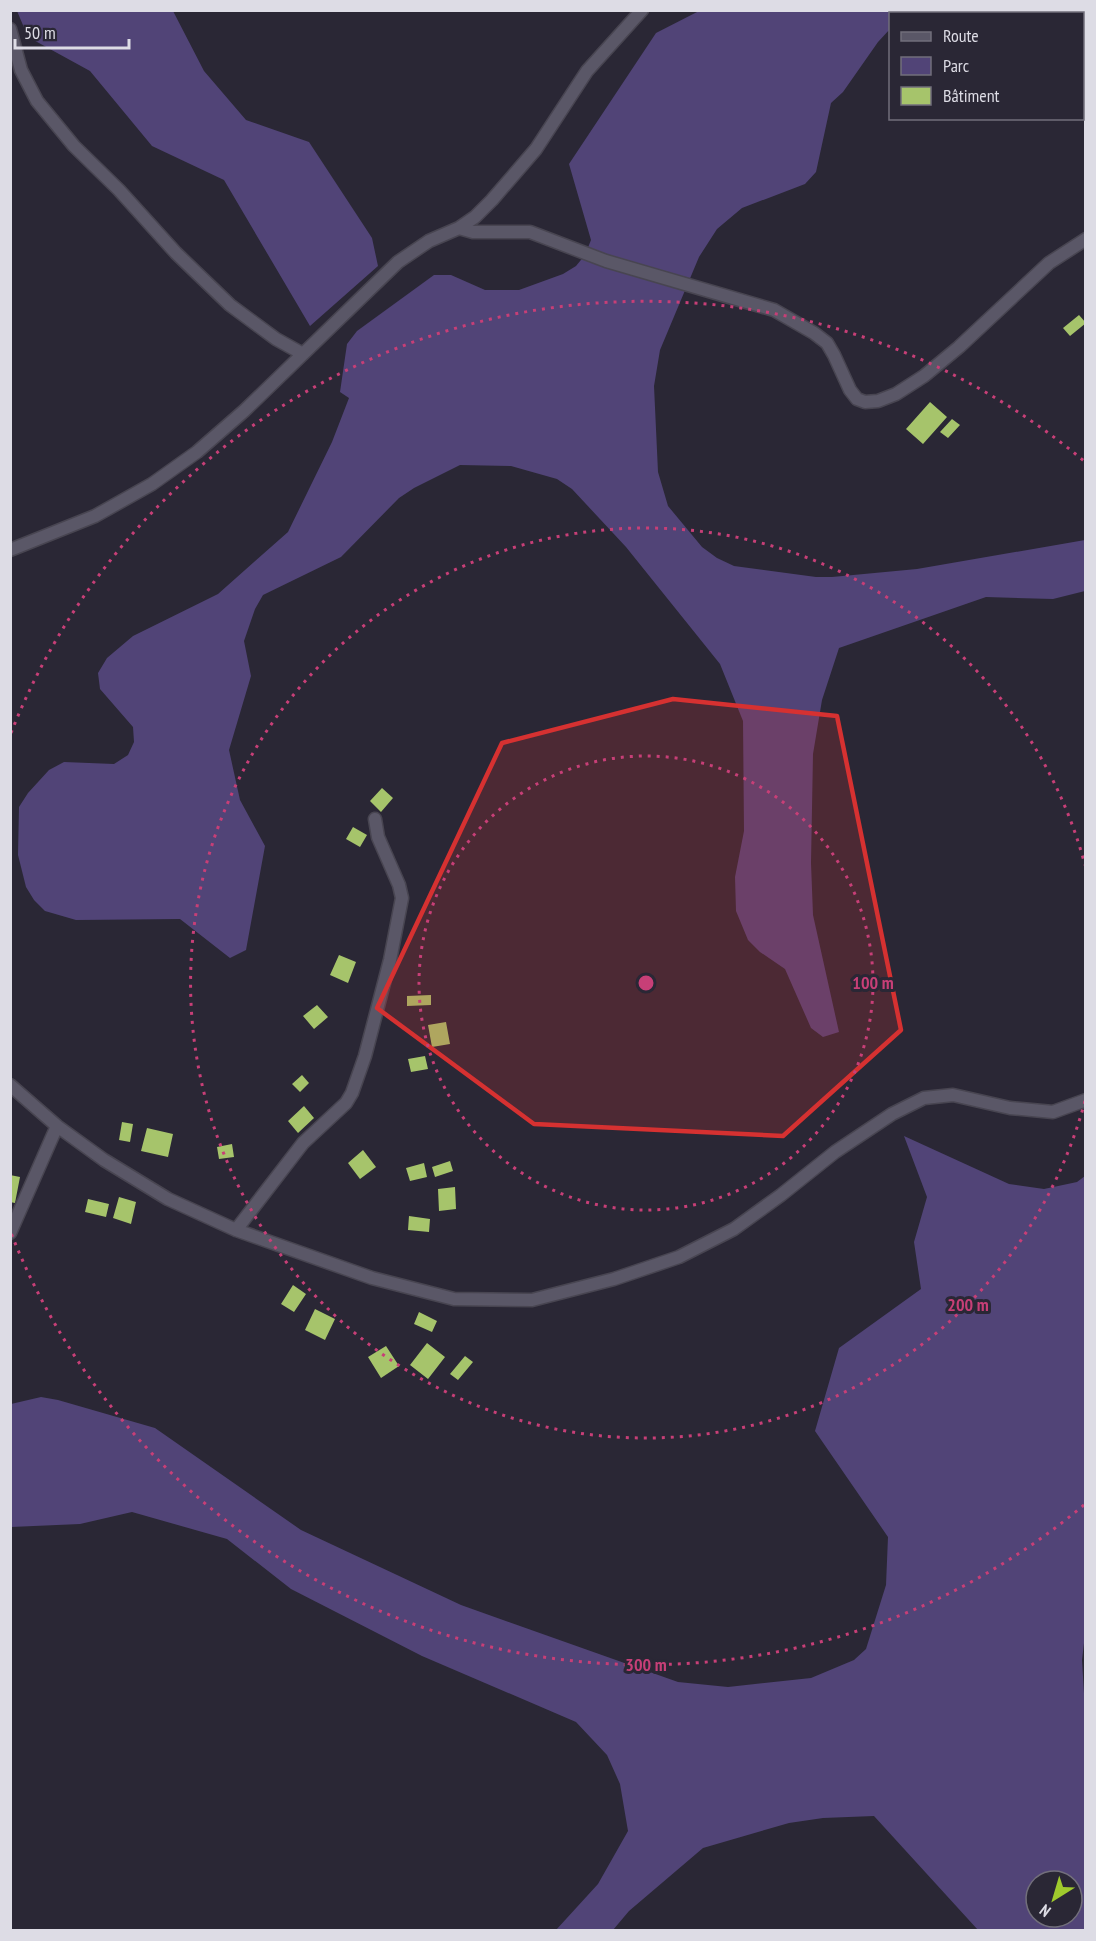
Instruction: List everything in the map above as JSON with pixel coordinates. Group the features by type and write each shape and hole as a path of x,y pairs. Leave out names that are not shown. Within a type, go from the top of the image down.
{"street":[{"path":"10,550 95,516 152,484 197,452 244,411 398,262 429,241 459,228 475,217 536,149 587,70 642,10"},
{"path":"10,29 21,70 37,101 74,146 119,190 176,253 230,305 276,339 303,354"},
{"path":"459,228 473,232 530,232 606,261 774,310 827,343 850,390 857,399 865,402 878,401 896,394 924,376 959,347 1049,262 1086,239"},
{"path":"236,1230 303,1143 346,1102 365,1056 390,960 402,898 399,885 378,837 375,819"},
{"path":"10,1084 57,1126 104,1160 168,1199 236,1230 372,1278 454,1299 532,1300 614,1279 679,1257 725,1233 781,1195 835,1152 892,1114 924,1098 953,1095 1010,1108 1053,1112 1086,1100"},
{"path":"10,1233 57,1126"}],"highlighted area":[{"path":"673,699 837,716 901,1030 783,1136 534,1124 377,1008 502,743"}],"green space":[{"path":"17,11 173,11 204,71 246,120 309,142 372,238 378,266 310,326 224,180 152,146 90,71 28,37"},
{"path":"699,11 908,11 889,12 889,30 843,92 831,103 816,172 805,184 742,208 717,229 699,257 660,350 654,386 658,472 668,506 702,547 717,558 734,566 832,577 917,569 1085,540 1085,591 1053,599 986,597 839,648 822,700 813,754 811,863 813,915 839,1032 823,1037 811,1028 785,969 760,952 748,940 736,911 735,877 744,831 743,721 720,664 626,547 572,489 557,479 511,466 460,465 414,488 399,498 341,557 263,595 255,609 244,641 251,676 229,750 240,800 265,846 246,950 230,958 180,919 76,920 45,911 26,887 18,855 19,807 28,793 49,770 64,762 114,764 128,755 134,742 133,727 100,689 98,673 107,658 133,636 218,594 288,532 332,442 349,398 340,392 347,344 357,331 434,275 451,275 485,290 519,290 563,274 576,266 585,255 591,240 569,164 656,33"},
{"path":"904,1136 1009,1184 1044,1189 1077,1182 1085,1176 1086,1626 1082,1660 1086,1727 1085,1930 978,1930 874,1816 823,1818 789,1823 703,1848 629,1911 613,1930 556,1930 598,1884 628,1831 620,1784 607,1755 576,1722 422,1656 291,1589 227,1539 132,1512 80,1524 11,1527 11,1404 41,1397 58,1400 155,1428 301,1530 461,1605 678,1682 728,1687 811,1678 854,1660 866,1649 886,1585 888,1537 815,1431 839,1348 921,1289 914,1242 927,1197"}],"building":[{"path":"1079,315 1086,323 1070,336 1063,328"},
{"path":"930,402 947,417 923,444 906,429"},
{"path":"952,419 960,425 948,438 940,432"},
{"path":"382,788 393,798 381,812 370,801"},
{"path":"353,827 367,835 360,847 346,839"},
{"path":"339,955 356,962 348,983 330,975"},
{"path":"431,995 431,1005 407,1006 407,996"},
{"path":"317,1005 328,1017 314,1029 303,1016"},
{"path":"446,1022 450,1044 432,1047 428,1025"},
{"path":"425,1056 428,1069 411,1072 408,1059"},
{"path":"302,1075 309,1083 300,1092 292,1084"},
{"path":"304,1106 314,1118 298,1133 288,1121"},
{"path":"122,1122 133,1124 130,1142 119,1140"},
{"path":"147,1128 173,1134 168,1157 141,1151"},
{"path":"232,1144 234,1157 219,1159 217,1147"},
{"path":"363,1150 376,1167 360,1179 348,1163"},
{"path":"450,1161 453,1171 435,1177 432,1167"},
{"path":"424,1163 427,1177 410,1181 406,1168"},
{"path":"10,1175 20,1177 15,1203 10,1202"},
{"path":"455,1187 456,1209 439,1211 438,1189"},
{"path":"119,1197 136,1202 131,1224 113,1218"},
{"path":"88,1199 109,1204 106,1217 85,1212"},
{"path":"409,1216 430,1219 429,1232 408,1230"},
{"path":"293,1285 306,1294 294,1312 281,1304"},
{"path":"315,1309 335,1319 325,1340 305,1330"},
{"path":"419,1312 437,1321 432,1332 414,1324"},
{"path":"427,1343 445,1357 428,1379 410,1365"},
{"path":"386,1346 399,1366 381,1378 368,1357"},
{"path":"465,1356 473,1362 458,1380 450,1374"}]}
